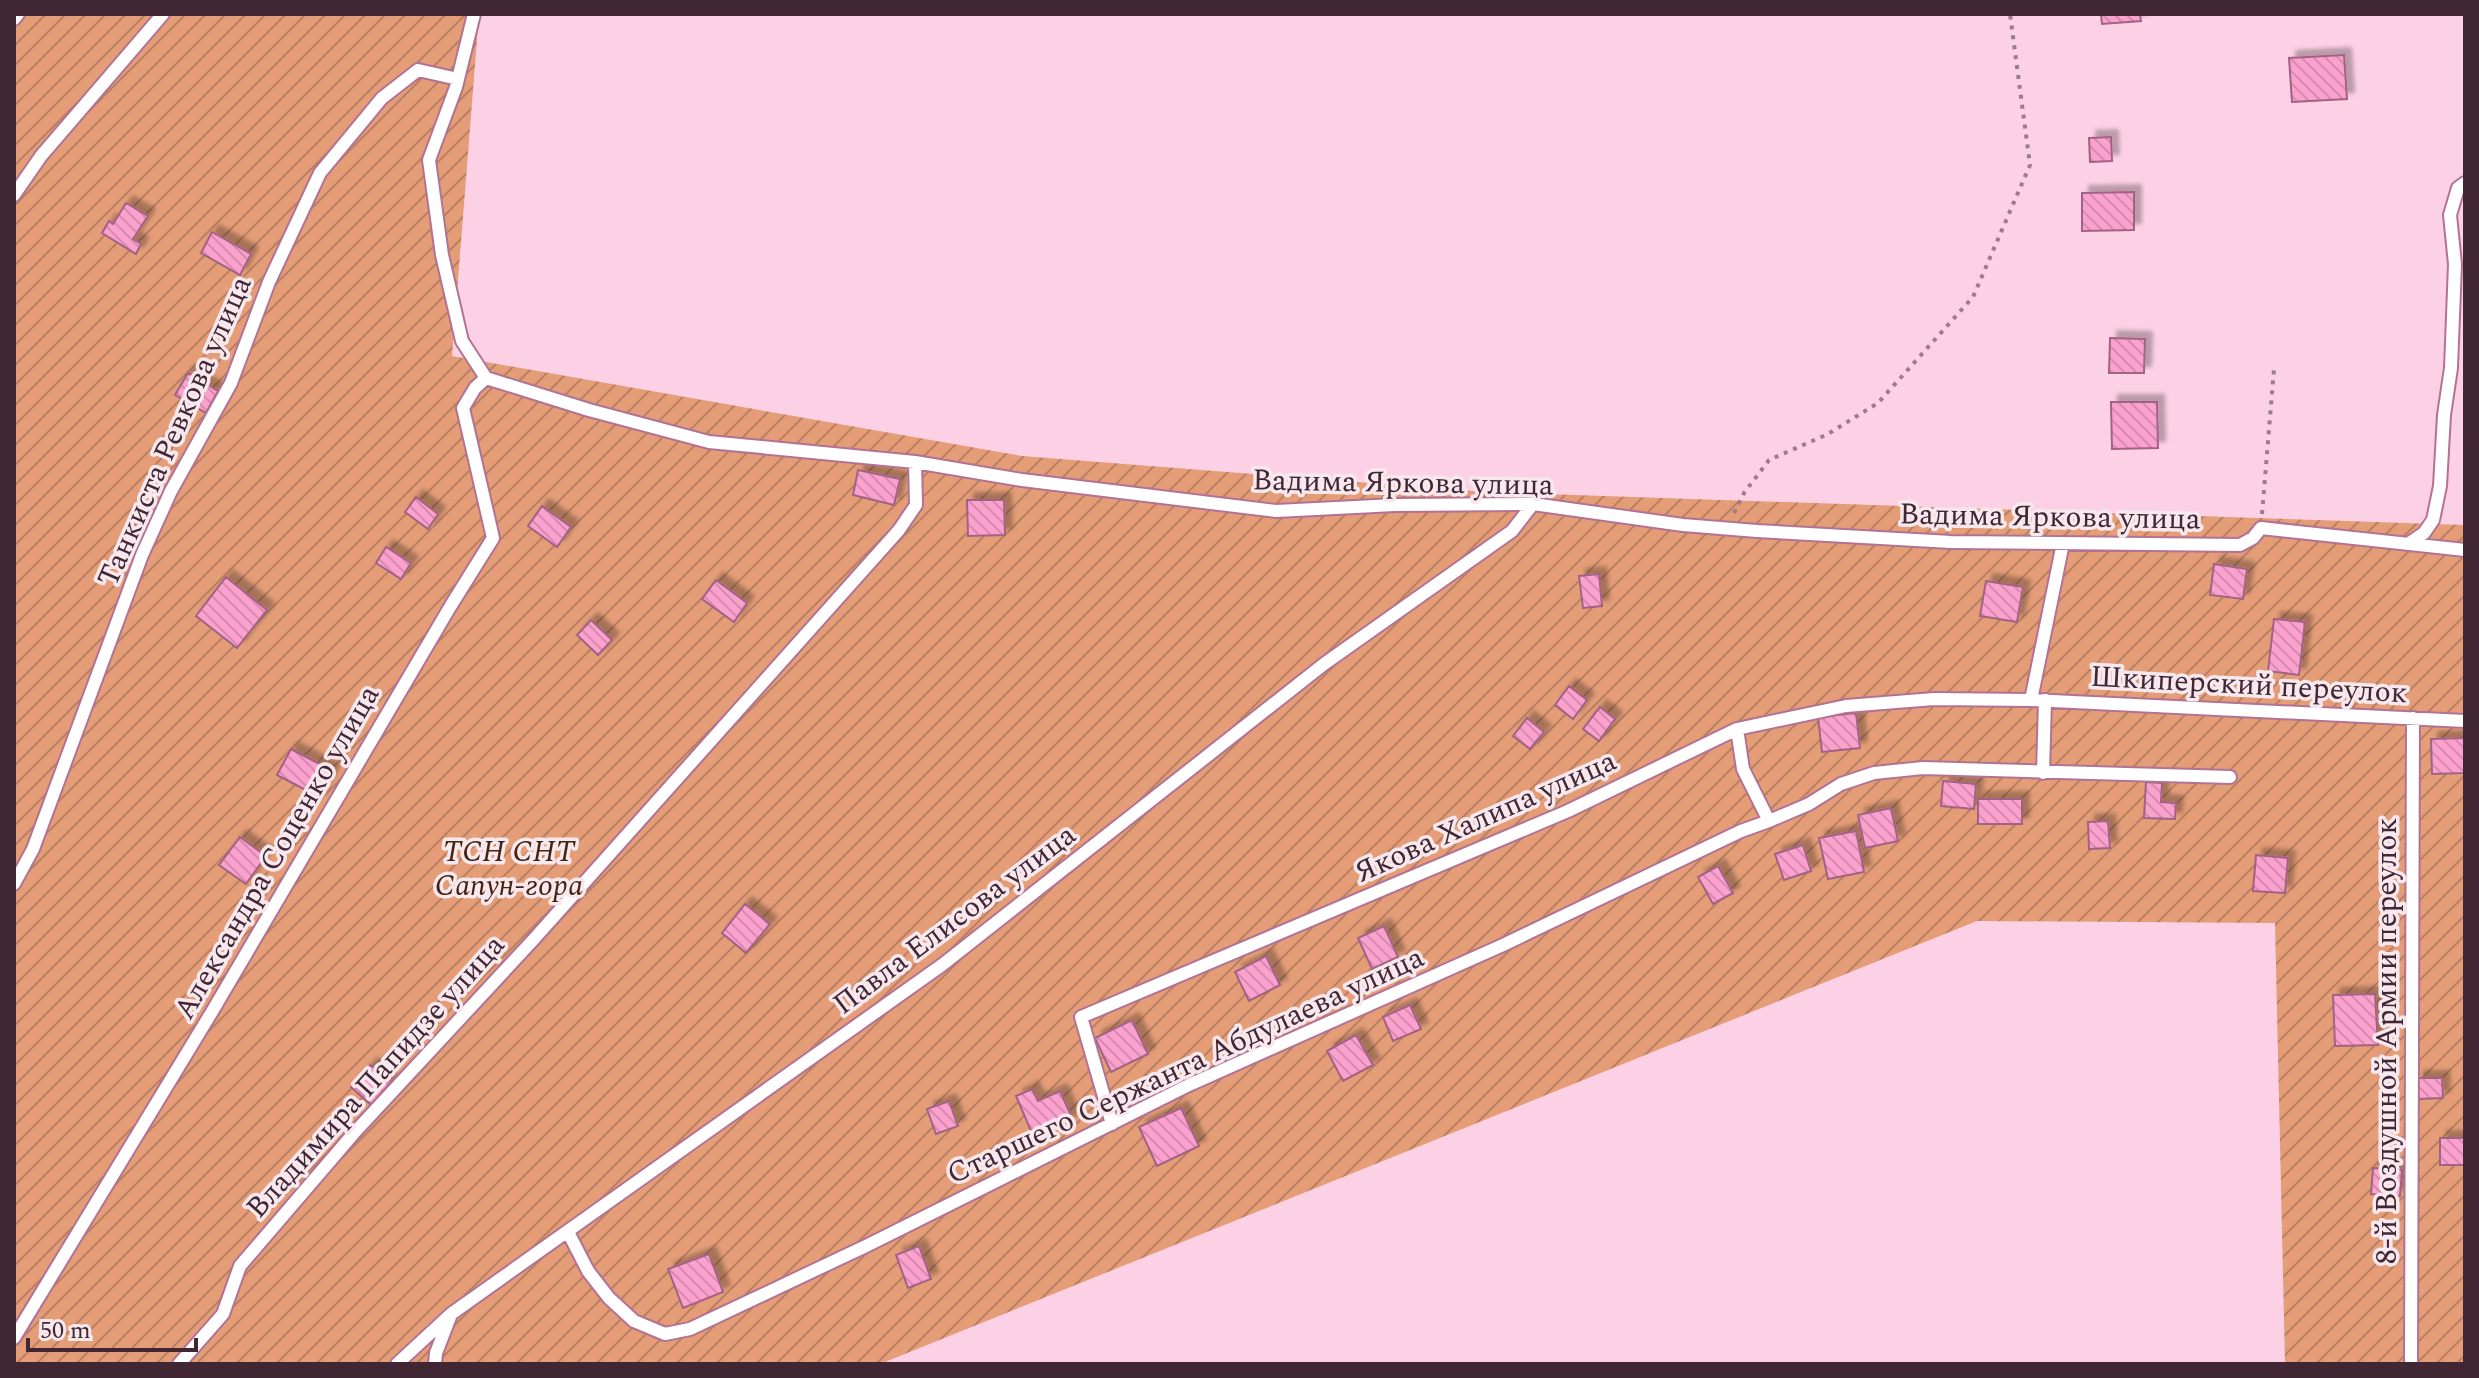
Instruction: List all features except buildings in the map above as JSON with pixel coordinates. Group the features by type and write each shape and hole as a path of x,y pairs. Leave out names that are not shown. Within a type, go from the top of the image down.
{"lane":[{"path":"14,19 18,14"},
{"path":"14,195 41,156 163,14"},
{"path":"474,14 458,79 429,160 442,255 462,341 486,378"},
{"name":"Танкиста Ревкова улица","path":"14,884 33,849 142,555 171,491 231,383 269,282 320,173 382,98 418,70 458,79"},
{"path":"2411,542 2424,533 2433,520 2440,486 2455,287 2450,215 2458,188 2465,183"},
{"name":"Вадима Яркова улица","path":"486,378 709,442 915,462 1022,480 1276,511 1395,505 1533,504 1726,529 1951,542 2240,545 2253,538 2261,528"},
{"name":"Александра Соценко улица","path":"14,1338 221,997 493,538 463,408 475,388 486,378"},
{"name":"Владимира Папидзе улица","path":"179,1364 223,1314 240,1266 354,1133 534,939 899,530 916,505 915,462"},
{"name":"Павла Елисова улица","path":"397,1364 451,1314 942,965 1324,664 1512,531 1533,504"},
{"path":"2261,528 2465,550"},
{"path":"2031,700 2063,543"},
{"name":"Якова Халипа улица","path":"1112,1124 1081,1017 1568,811 1737,729 1846,706 1934,699 2031,700"},
{"name":"Шкиперский переулок","path":"2031,700 2465,721"},
{"path":"2043,773 2045,700"},
{"name":"8-й Воздушной Армии переулок","path":"2411,1364 2413,718"},
{"path":"1737,729 1743,769 1769,821 1809,804 1841,784 1874,773 1923,768 2230,777"},
{"name":"Старшего Сержанта Абдулаева улица","path":"568,1232 588,1271 609,1298 634,1321 665,1334 690,1329 866,1246 1189,1085 1503,945 1741,831 1769,821"},
{"path":"435,1364 436,1353 451,1314"}],"path":[{"path":"1726,529 1744,493 1769,460 1828,434 1878,403 1973,297 2030,165 2010,14"},
{"path":"2261,528 2274,369"}],"green space":[{"name":"ТСН СНТ Сапун-гора","path":"14,14 479,14 452,356 1022,456 1485,492 2465,525 2465,1364 2285,1364 2275,923 1977,921 880,1364 14,1364"}]}
